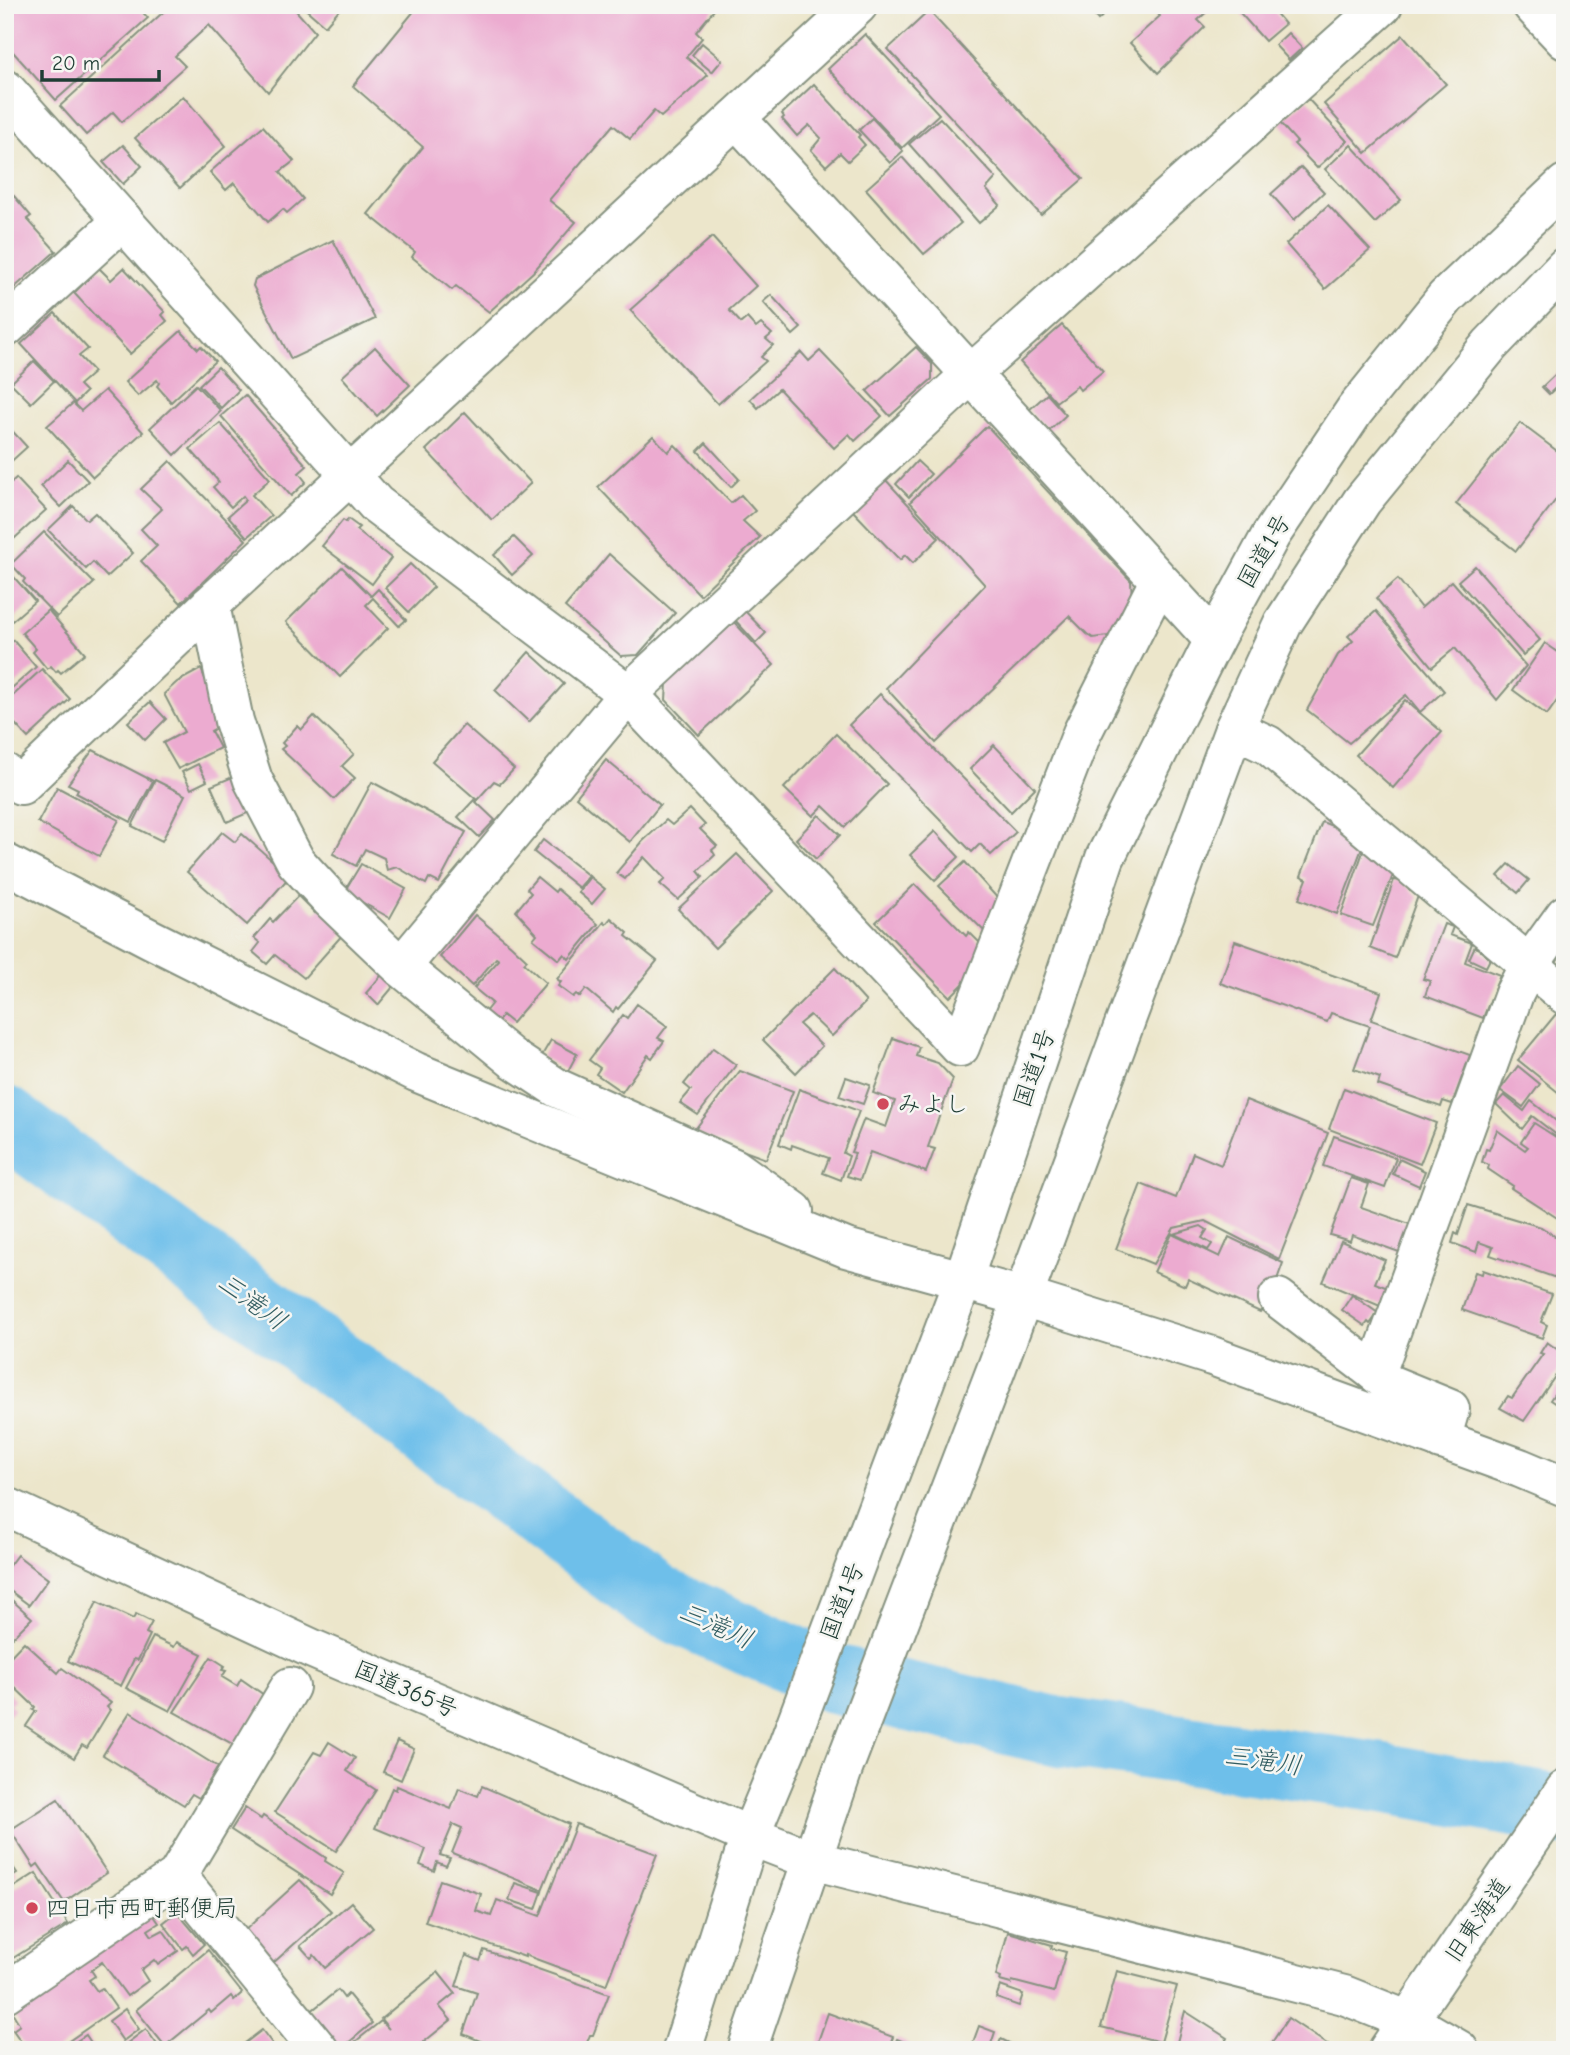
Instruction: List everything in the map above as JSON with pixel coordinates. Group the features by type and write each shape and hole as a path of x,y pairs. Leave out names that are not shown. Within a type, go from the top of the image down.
{"main road":[{"path":"5,773 20,785 210,605 858,5"},
{"path":"401,967 628,694 970,375 1383,5"},
{"path":"1532,5 1565,40"},
{"path":"5,89 376,504 628,694 960,1047 1082,733 1159,580"},
{"path":"736,118 1214,640"},
{"name":"国道1号","path":"682,2050 750,1836 788,1745 963,1280 1105,858 1214,640 1271,535 1355,410 1446,297 1565,184"},
{"path":"5,328 123,220"},
{"path":"747,2050 843,1769 997,1367 1234,729 1283,623 1362,501 1490,345 1565,267"},
{"path":"210,605 234,721 253,780 296,862 401,967 513,1059 557,1088 733,1168 846,1248"},
{"path":"1234,729 1268,746 1565,995"},
{"path":"5,863 416,1072 846,1248 1023,1297 1212,1356 1520,1468 1565,1487"},
{"path":"1376,1373 1514,995 1529,965 1565,915"},
{"path":"1278,1298 1389,1384 1450,1409 1441,1440"},
{"name":"国道365号","path":"5,1506 313,1649 750,1836 813,1860 1344,1995 1409,2020 1460,2050"},
{"path":"5,1993 177,1876 290,1687"},
{"name":"旧東海道","path":"1409,2020 1565,1790"},
{"path":"177,1876 319,2050"}],"building":[{"path":"5,5 136,5 148,18 56,100 5,43"},
{"path":"171,5 291,5 315,32 268,92 209,25 175,56 185,66 122,122 113,112 86,135 60,106"},
{"path":"301,5 343,5 325,26"},
{"path":"419,5 718,5 696,32 702,38 686,57 708,75 661,117 654,111 630,139 613,125 549,200 576,222 533,272 489,312 456,286 452,290 412,257 415,252 368,214 423,147 353,86"},
{"path":"1085,5 1115,5 1098,20"},
{"path":"1150,5 1214,5 1198,20 1205,27 1158,73 1130,43 1160,16"},
{"path":"1233,5 1269,5 1285,24 1265,41"},
{"path":"929,11 1083,179 1041,215 888,49"},
{"path":"1288,33 1302,48 1289,60 1275,45"},
{"path":"865,34 939,114 902,148 828,69"},
{"path":"1403,35 1446,84 1366,153 1324,104"},
{"path":"702,43 722,60 712,72 692,55"},
{"path":"814,84 860,135 858,137 865,145 848,161 840,153 826,166 811,150 821,138 809,125 797,136 782,119 782,114"},
{"path":"183,96 226,146 180,188 135,138"},
{"path":"1308,99 1347,141 1317,168 1294,144 1297,142 1280,123"},
{"path":"872,118 903,151 890,163 859,130"},
{"path":"940,118 996,178 986,189 1000,205 979,223 909,144"},
{"path":"263,126 294,161 280,172 303,199 287,213 283,209 268,222 234,183 226,190 210,172"},
{"path":"123,145 142,166 123,184 103,162"},
{"path":"1351,145 1401,200 1375,223 1325,169"},
{"path":"902,157 961,223 924,254 866,189"},
{"path":"1301,167 1324,192 1294,220 1271,194"},
{"path":"5,196 9,200 14,196 31,216 27,219 56,251 5,296"},
{"path":"1328,205 1370,250 1325,289 1286,244"},
{"path":"712,237 756,286 729,310 741,323 747,318 756,328 761,324 772,334 766,339 773,345 761,357 766,361 718,404 630,310"},
{"path":"333,240 375,319 291,359 253,286 255,279"},
{"path":"99,268 111,280 124,268 165,312 162,315 167,321 130,354 74,293"},
{"path":"771,295 801,328 793,335 763,302"},
{"path":"55,313 88,349 79,356 94,372 79,385 86,392 75,403 21,344"},
{"path":"1062,325 1103,371 1080,390 1077,386 1056,402 1020,362"},
{"path":"181,331 198,349 201,346 215,361 171,402 157,386 157,380 138,396 125,382"},
{"path":"375,347 410,385 377,416 342,377"},
{"path":"916,347 932,364 932,379 890,416 867,391"},
{"path":"820,351 882,416 855,441 849,434 834,448 779,389 758,408 750,399 801,352 809,361"},
{"path":"34,361 54,381 31,403 11,383"},
{"path":"1565,365 1565,379 1549,394 1542,387"},
{"path":"218,367 239,390 221,408 199,385"},
{"path":"196,385 221,411 175,455 150,428"},
{"path":"105,390 143,432 93,477 47,426 73,403 81,411"},
{"path":"1047,394 1066,415 1049,431 1029,410"},
{"path":"245,395 307,466 299,473 306,482 291,496 221,416"},
{"path":"465,412 531,483 492,520 426,450"},
{"path":"5,423 27,447 5,467"},
{"path":"220,423 270,479 252,495 271,516 247,537 228,516 246,500 243,496 231,507 213,487 219,482 190,449"},
{"path":"1520,423 1565,457 1565,488 1516,551 1456,504"},
{"path":"987,426 1131,581 1132,601 1108,636 1093,638 1069,616 936,743 886,688 985,585 910,502"},
{"path":"653,436 668,452 675,445 731,503 741,495 755,511 743,521 760,537 700,595 598,487"},
{"path":"706,443 739,479 731,487 698,451"},
{"path":"68,460 88,481 61,507 41,486"},
{"path":"170,461 246,540 181,603 141,561 157,546 141,529 162,509 141,489"},
{"path":"917,461 931,474 909,497 896,484"},
{"path":"16,478 46,510 5,547 5,488"},
{"path":"885,479 939,538 913,563 905,555 900,560 852,510"},
{"path":"73,506 87,520 95,513 133,553 107,577 93,562 86,569 48,530"},
{"path":"348,519 359,527 356,530 391,558 372,584 322,546 343,520 346,522"},
{"path":"44,532 94,583 57,617 23,582 25,579 11,564"},
{"path":"514,537 533,556 512,575 494,555"},
{"path":"609,554 675,613 638,655 621,656 565,607"},
{"path":"410,564 434,587 409,612 385,588"},
{"path":"1475,566 1540,640 1523,655 1458,581"},
{"path":"5,567 35,601 5,627"},
{"path":"342,567 371,596 378,589 406,620 399,626 373,598 366,605 388,628 340,677 286,622"},
{"path":"1398,579 1421,608 1452,581 1526,666 1497,700 1455,648 1432,667 1376,598"},
{"path":"48,610 85,653 61,673 51,666 47,669 33,652 36,649 22,633"},
{"path":"744,610 766,633 756,643 734,619"},
{"path":"1376,611 1444,691 1420,712 1406,695 1349,743 1307,710 1338,655 1353,641 1348,636"},
{"path":"733,621 774,665 699,735 666,700 667,683"},
{"path":"13,640 36,667 5,694 5,647"},
{"path":"1545,643 1565,657 1565,697 1561,695 1547,715 1513,690"},
{"path":"529,652 564,684 529,722 495,690"},
{"path":"42,669 70,699 28,738 5,713 5,703"},
{"path":"201,669 223,724 211,731 220,748 178,769 163,743 184,732 164,694 177,682"},
{"path":"880,694 1016,832 991,855 980,844 972,852 849,725"},
{"path":"1405,700 1442,732 1393,788 1356,755"},
{"path":"150,702 166,719 145,740 128,722"},
{"path":"314,716 354,754 342,766 355,778 334,799 281,749 285,746 282,743 297,726 301,730"},
{"path":"464,725 514,769 500,784 494,781 477,800 432,761"},
{"path":"836,734 887,784 845,827 823,806 813,816 784,788"},
{"path":"994,745 1035,788 1011,812 970,769"},
{"path":"93,750 153,781 131,822 76,793 78,789 68,784"},
{"path":"606,760 660,805 630,842 576,797"},
{"path":"198,764 207,781 191,789 182,772"},
{"path":"235,776 252,811 227,822 211,786"},
{"path":"155,780 185,795 162,841 132,826"},
{"path":"372,782 466,832 439,883 429,878 426,884 397,867 387,870 384,858 365,849 356,866 333,854"},
{"path":"57,787 119,820 99,856 38,822"},
{"path":"474,800 495,820 479,837 458,817"},
{"path":"690,809 705,825 700,829 717,846 712,850 715,855 698,871 703,877 678,900 660,884 665,879 644,857 625,879 616,873 643,841 666,820 672,825"},
{"path":"819,815 840,835 816,859 796,839"},
{"path":"1322,822 1337,828 1362,848 1337,914 1299,899 1307,879 1301,876"},
{"path":"935,831 959,857 935,880 910,855"},
{"path":"222,832 235,842 242,834 290,876 247,925 187,872"},
{"path":"543,840 589,876 579,888 534,852"},
{"path":"1364,849 1393,875 1373,926 1341,915"},
{"path":"737,854 773,891 715,948 678,909"},
{"path":"965,862 1000,901 988,935 939,886"},
{"path":"361,864 406,889 390,918 344,892"},
{"path":"1509,864 1529,880 1518,893 1498,876"},
{"path":"537,877 555,892 557,889 598,924 569,959 564,954 559,960 533,939 537,934 516,911 531,893 527,889"},
{"path":"590,877 605,889 592,904 578,892"},
{"path":"1394,880 1401,881 1418,896 1395,958 1370,948"},
{"path":"915,884 966,936 969,932 984,947 976,971 950,997 876,922"},
{"path":"298,896 315,913 321,907 345,932 304,978 275,955 267,964 253,952 260,943 254,938 270,919 273,922"},
{"path":"475,915 527,960 524,963 546,983 512,1023 502,1015 498,1022 485,1012 492,1003 474,988 499,960 496,958 472,986 440,957"},
{"path":"611,918 628,933 626,936 657,961 613,1012 586,989 580,997 576,994 573,997 558,986 561,982 557,979 604,922 606,924"},
{"path":"1444,924 1453,927 1450,935 1472,943 1465,962 1500,975 1483,1018 1425,996 1430,981 1423,979"},
{"path":"1235,941 1381,992 1371,1020 1470,1055 1452,1104 1443,1101 1441,1107 1378,1085 1380,1078 1354,1069 1370,1026 1331,1013 1327,1022 1220,983"},
{"path":"1475,946 1490,959 1486,967 1469,959"},
{"path":"835,968 866,1002 832,1036 810,1015 799,1024 822,1046 796,1073 763,1040"},
{"path":"386,970 398,981 378,1005 366,993"},
{"path":"637,1004 667,1026 658,1038 664,1041 652,1058 648,1055 622,1092 596,1074 600,1068 589,1060 623,1015 627,1018"},
{"path":"1556,1014 1565,1022 1565,1087 1559,1093 1518,1060"},
{"path":"893,1038 919,1047 916,1056 938,1063 953,1079 928,1147 935,1149 926,1172 870,1152 860,1180 847,1176 855,1153 851,1152 864,1119 886,1127 895,1101 873,1093"},
{"path":"551,1040 577,1054 568,1071 541,1057"},
{"path":"713,1048 736,1065 698,1115 680,1103 691,1090 684,1084"},
{"path":"1518,1066 1540,1084 1523,1107 1500,1090"},
{"path":"740,1071 793,1091 766,1159 693,1132"},
{"path":"846,1077 870,1085 863,1104 839,1096"},
{"path":"1344,1088 1436,1123 1420,1164 1329,1129"},
{"path":"799,1089 859,1111 843,1153 849,1156 841,1180 823,1173 829,1158 792,1145 791,1149 779,1144"},
{"path":"1504,1095 1524,1111 1531,1101 1565,1128 1558,1136 1532,1116 1522,1129 1496,1104"},
{"path":"1246,1100 1328,1133 1279,1259 1205,1221 1174,1228 1153,1264 1116,1249 1141,1184 1176,1198 1193,1153 1221,1165"},
{"path":"1534,1123 1565,1143 1565,1223 1511,1188 1513,1186 1482,1162 1497,1130 1525,1150 1528,1147 1521,1142"},
{"path":"1334,1136 1396,1158 1385,1188 1323,1166"},
{"path":"1399,1159 1425,1171 1419,1186 1393,1174"},
{"path":"1351,1178 1369,1184 1361,1207 1410,1224 1399,1252 1352,1235 1350,1241 1330,1235"},
{"path":"1468,1205 1541,1227 1565,1243 1565,1281 1490,1255 1493,1247 1479,1242 1476,1252 1452,1243 1455,1233 1458,1235"},
{"path":"1201,1226 1207,1230 1202,1238 1212,1244 1208,1250 1174,1234"},
{"path":"1172,1234 1220,1257 1229,1237 1283,1263 1271,1296 1260,1312 1188,1279 1185,1286 1154,1272"},
{"path":"1341,1241 1385,1260 1375,1283 1388,1288 1380,1306 1323,1282"},
{"path":"1483,1270 1552,1294 1541,1322 1547,1325 1542,1338 1462,1310 1475,1272 1482,1274"},
{"path":"1352,1295 1378,1313 1370,1324 1368,1322 1365,1326 1342,1310"},
{"path":"1547,1342 1565,1355 1565,1362 1524,1421 1500,1408 1508,1396 1512,1398 1543,1354 1540,1353"},
{"path":"1565,1378 1565,1410 1550,1400"},
{"path":"17,1555 48,1579 29,1605 5,1587 5,1571"},
{"path":"5,1594 32,1618 11,1639 5,1634"},
{"path":"97,1602 133,1619 136,1614 152,1622 146,1633 150,1635 138,1660 134,1659 121,1686 68,1661"},
{"path":"153,1637 174,1647 177,1642 202,1654 170,1711 126,1688"},
{"path":"24,1642 58,1673 62,1668 111,1703 107,1707 110,1710 87,1748 82,1745 74,1758 26,1726 36,1711 33,1710 35,1707 5,1678 5,1662"},
{"path":"211,1657 225,1666 222,1670 226,1671 222,1677 237,1686 241,1679 267,1697 234,1745 174,1712"},
{"path":"5,1689 15,1700 10,1704 14,1709 5,1718"},
{"path":"130,1712 218,1767 199,1798 192,1794 184,1805 103,1755"},
{"path":"397,1741 414,1749 401,1780 383,1772"},
{"path":"329,1742 355,1758 347,1771 376,1790 336,1851 275,1812 314,1752 321,1755"},
{"path":"397,1786 451,1809 459,1788 478,1796 482,1786 569,1824 542,1890 452,1853 462,1828 453,1824 440,1855 450,1858 446,1866 437,1862 434,1871 420,1865 426,1849 375,1828 392,1788 396,1790"},
{"path":"58,1799 107,1873 64,1902 38,1864 34,1867 10,1830"},
{"path":"245,1808 261,1819 263,1816 344,1873 330,1894 231,1830"},
{"path":"576,1824 657,1854 606,1985 425,1922 440,1880 481,1894 476,1911 491,1916 497,1900 540,1916"},
{"path":"5,1855 17,1873 5,1880"},
{"name":"四日市西町郵便局","path":"36,1873 68,1924 5,1963 5,1893"},
{"path":"300,1880 331,1911 272,1964 243,1932"},
{"path":"515,1883 542,1892 536,1909 509,1900"},
{"path":"351,1902 373,1928 325,1968 314,1955 311,1958 300,1946"},
{"path":"177,1912 204,1944 193,1954 187,1946 183,1949 163,1923"},
{"path":"152,1913 159,1923 148,1930 152,1936 163,1930 178,1951 158,1965 154,1960 141,1970 148,1981 127,1996 102,1962 91,1970 95,1976 89,1980 97,1991 102,1988 116,2008 56,2050 27,2050 13,2030 20,2025 12,2012"},
{"path":"1008,1932 1066,1952 1054,1992 1012,1981 1011,1984 1000,1981 1001,1978 996,1976"},
{"path":"208,1950 242,1993 234,2000 231,1996 211,2013 209,2010 165,2046 136,2010"},
{"path":"484,1950 609,1994 593,2035 590,2035 584,2050 502,2050 463,2034 477,1993 456,1986 466,1955 480,1961"},
{"path":"1117,1971 1177,1986 1161,2042 1101,2027"},
{"path":"438,1972 455,1993 439,2006 451,2020 414,2050 410,2047 406,2050 345,2050 381,2021 389,2029 381,2019"},
{"path":"1000,1986 1023,1994 1019,2006 996,1998"},
{"path":"338,1990 344,1998 348,1994 372,2023 341,2049 310,2012"},
{"path":"125,2009 139,2029 123,2041 109,2021"},
{"path":"1185,2011 1227,2038 1224,2044 1233,2050 1175,2050"},
{"path":"828,2013 893,2037 888,2050 815,2050"},
{"path":"1288,2018 1336,2050 1267,2050"},
{"path":"979,2026 995,2032 989,2050 971,2048"},
{"path":"146,2029 161,2050 118,2050"},
{"path":"262,2030 277,2050 236,2050"},
{"path":"86,2035 96,2050 63,2050"},
{"path":"897,2039 923,2050 892,2050"},
{"path":"1001,2039 1023,2050 996,2050"}],"waterway":[{"name":"三滝川","path":"5,1121 657,1600 838,1680 1059,1732 1383,1778 1565,1811"}],"place":[{"name":"みよし","path":"883,1104"},
{"name":"四日市西町郵便局","path":"32,1908"}]}
